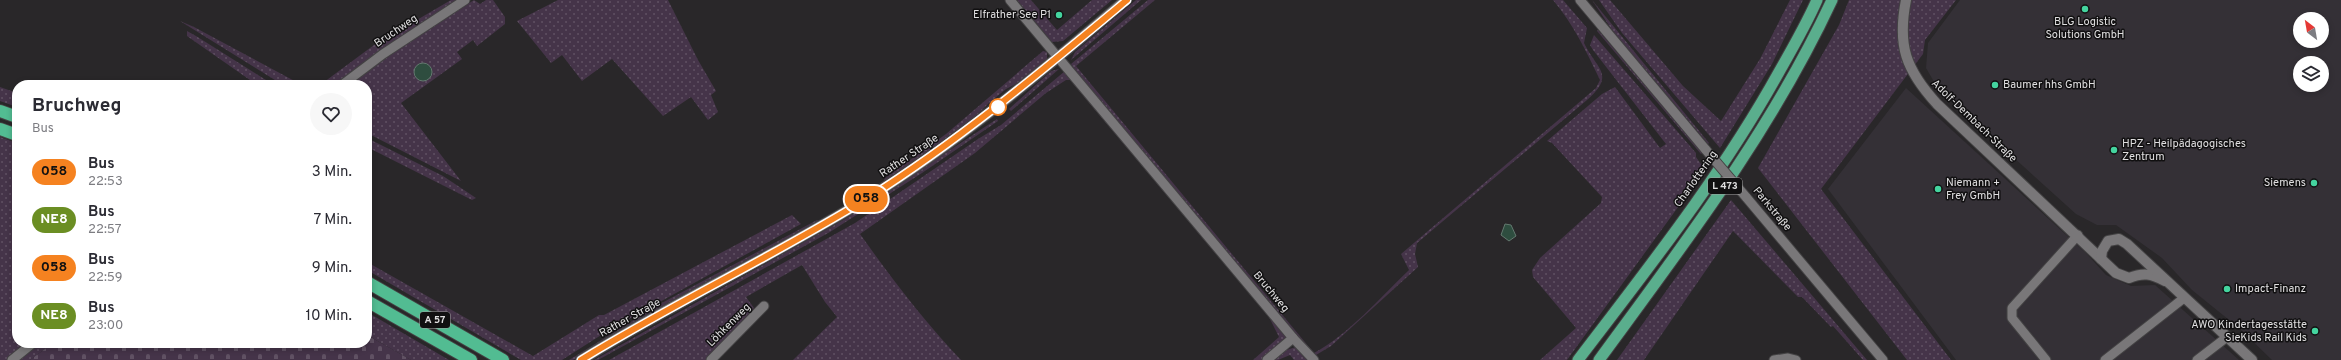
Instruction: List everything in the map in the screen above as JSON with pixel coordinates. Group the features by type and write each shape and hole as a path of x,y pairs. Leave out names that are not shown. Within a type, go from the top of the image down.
{"highway":[{"name":"Charlottering","path":"1578,360 1697,202 1752,120 1808,20 1816,0"},
{"name":"L 473","path":"1599,360 1709,210 1769,120 1832,0"},
{"path":"0,111 12,115"},
{"path":"0,129 12,133"},
{"name":"A 57","path":"372,285 503,360"},
{"name":"A 57","path":"372,304 471,360"}],"main road":[{"name":"Rather Straße","path":"581,360 869,198 958,137 1059,57 1126,0"},
{"name":"Adolf-Dembach-Straße","path":"1906,0 1902,33 1904,50 1910,68 1920,85 1937,104 2081,238 2116,273 2129,278 2144,273 2165,281"},
{"name":"Adolf-Dembach-Straße","path":"2081,238 2104,245 2113,239 2120,239 2142,257 2165,281 2252,360"},
{"path":"2101,259 2104,245"},
{"path":"2129,278 2141,268 2142,257"}],"street":[{"name":"Bruchweg","path":"349,80 383,54 465,0"},
{"name":"Bruchweg","path":"1010,0 1293,338 1314,360"},
{"name":"Parkstraße","path":"1580,0 1884,360"},
{"path":"2046,360 2012,318 2012,308 2081,238"},
{"path":"2105,360 2184,298"},
{"name":"Löhkenweg","path":"711,360 764,306"},
{"path":"2197,360 2227,337"},
{"path":"1267,360 1293,338"},
{"path":"12,360 27,348"},
{"path":"1774,360 1788,358 1796,360"}],"shaded area":[{"path":"1960,0 2341,0 2341,360 2272,360 2239,328 2192,290 2162,258 2116,225 2097,225 2076,214 1949,99 1933,80 1926,68 1928,43"},
{"path":"423,63 429,66 432,72 429,78 423,81 417,78 414,72 417,66"},
{"path":"1906,88 2086,253 2106,275 2131,286 2155,285 2239,360 1956,360 1828,189"},
{"path":"1505,224 1511,225 1516,236 1509,241 1501,235"}],"green space":[{"path":"451,0 461,0 345,80 327,80 374,45"},
{"path":"474,0 480,4 486,0 493,0 505,17 505,24 477,46 473,40 457,52 462,59 401,103 461,181 372,136 372,80 354,80 388,54"},
{"path":"558,0 668,0 698,60 716,91 711,95 718,112 708,120 691,97 663,116 612,59 582,81 562,55 551,63 517,21"},
{"path":"1017,0 1031,0 1057,30 1092,0 1112,0 1063,41 1052,42"},
{"path":"1136,0 1141,0 1071,60 1075,52"},
{"path":"1148,0 1155,0 1076,66 1314,353 1339,337 1409,270 1401,254 1596,88 1600,80 1590,59 1579,38 1553,0 1563,0 1587,28 1584,43 1601,72 1601,84 1587,100 1417,243 1415,254 1418,267 1331,346 1316,355 1309,351 1071,64"},
{"path":"1592,0 1709,143 1708,144 1612,30"},
{"path":"1599,0 1610,0 1683,86 1721,121 1760,59 1790,0 1803,0 1772,64 1720,148 1622,33"},
{"path":"1849,0 1956,0 1925,40 1923,54 1821,189 1951,360 1907,360 1758,168 1839,25"},
{"path":"180,21 293,80 275,80"},
{"path":"1598,30 1702,153 1701,154 1597,31"},
{"path":"187,31 266,80 250,80 187,36"},
{"path":"1594,35 1696,153 1696,157 1705,170 1567,360 1540,360 1576,328 1533,277 1532,270 1540,258 1601,203 1602,197 1552,143 1547,141 1602,94 1615,87 1660,148 1666,144 1593,50 1590,45"},
{"path":"1043,51 1047,52 1047,60 1024,80 1006,89 989,103 968,124 885,181 884,179 946,134"},
{"path":"1059,69 1011,111 1009,109 1051,71"},
{"path":"1065,71 1287,334 1286,343 1264,360 1253,360 1279,337 1269,317 1070,80 1066,80 1046,93 975,153 860,234 909,299 961,360 793,360 837,317 825,302 802,265 746,297 754,308 708,360 609,360 855,223 1001,125"},
{"path":"0,87 12,91 12,105 0,101"},
{"path":"997,119 998,121 922,173 830,232 598,360 594,360 845,219"},
{"path":"0,137 12,141 12,348 46,348 30,360 0,360"},
{"path":"372,140 443,176 476,198 472,200 372,150"},
{"path":"1731,200 1867,360 1863,360 1833,326 1831,327 1802,297 1798,297 1733,231 1644,360 1617,360"},
{"path":"792,215 801,224 609,330 562,360 521,360 372,273 372,265 533,356 599,315 604,315"},
{"path":"817,220 819,221 818,223 573,360 569,360 658,305"},
{"path":"372,315 449,360 411,360 372,338"},
{"path":"372,338 411,360 30,360 46,348 372,348"},
{"path":"1296,347 1301,350 1310,360 1294,360 1290,355 1278,360 1271,360 1283,351"}],"bus line":[{"name":"058","path":"581,360 813,231 869,198 958,137 1000,105 1127,0"}],"place":[{"name":"BLG Logistic Solutions GmbH","path":"2085,9"},
{"name":"Elfrather See P1","path":"1059,15"},
{"name":"Baumer hhs GmbH","path":"1995,85"},
{"name":"HPZ - Heilpädagogisches Zentrum","path":"2114,150"},
{"name":"Siemens","path":"2314,183"},
{"name":"Niemann + Frey GmbH","path":"1938,189"},
{"name":"Impact-Finanz","path":"2227,289"},
{"name":"AWO Kindertagesstätte SieKids Rail Kids","path":"2315,331"}]}
